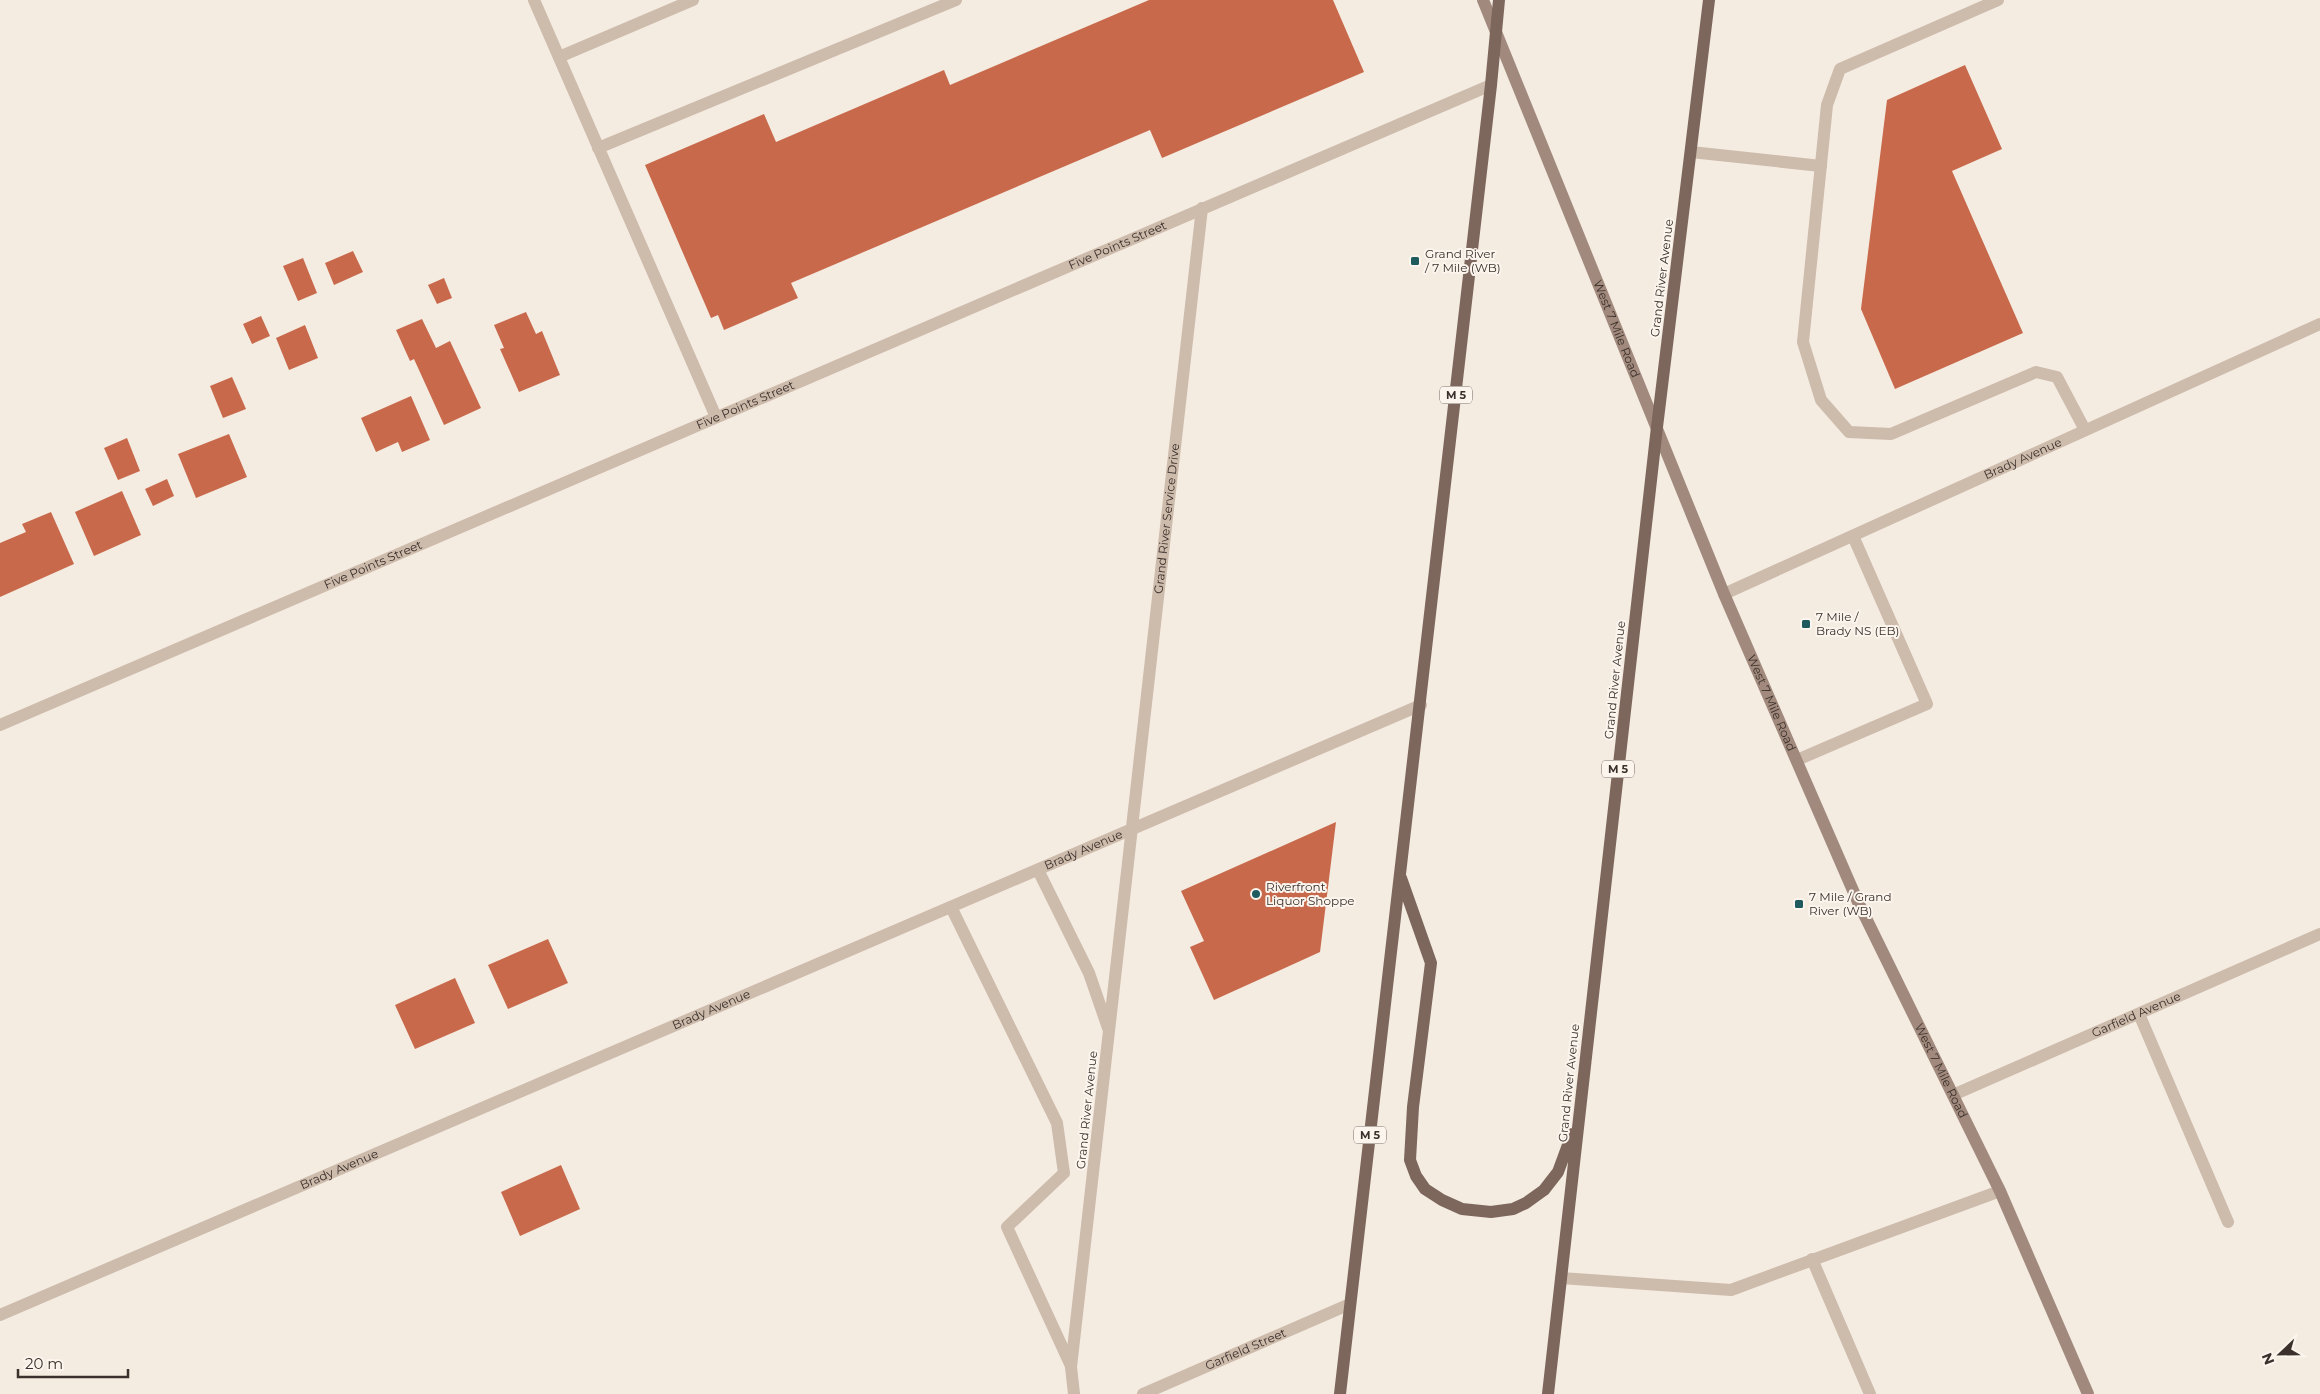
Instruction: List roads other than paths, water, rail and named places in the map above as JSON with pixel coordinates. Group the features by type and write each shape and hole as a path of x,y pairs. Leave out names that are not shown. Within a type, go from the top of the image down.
{"main road":[{"name":"West 7 Mile Road","path":"1483,0 1658,427 1724,594 1858,902 2000,1191 2088,1394"},
{"name":"M 5","path":"1340,1394 1421,705 1491,85 1498,0"},
{"name":"Grand River Avenue","path":"1548,1394 1708,0"},
{"path":"1400,876 1431,963 1413,1107 1410,1160 1416,1176 1426,1189 1442,1200 1462,1209 1491,1212 1513,1209 1526,1203 1544,1190 1558,1172 1580,1112"}],"street":[{"path":"534,0 716,417"},
{"path":"559,57 693,0"},
{"path":"598,148 956,0"},
{"path":"1998,0 1840,69 1827,105 1803,342 1821,400 1849,432 1891,434 2036,372 2057,377 2085,430"},
{"name":"Five Points Street","path":"0,725 1491,85"},
{"path":"1691,152 1821,166"},
{"name":"Grand River Service Drive","path":"1132,829 1202,208"},
{"name":"Brady Avenue","path":"1724,594 2320,324"},
{"path":"1797,760 1927,704 1853,536"},
{"name":"Brady Avenue","path":"0,1315 1421,705"},
{"name":"Grand River Avenue","path":"1074,1394 1071,1367 1132,829"},
{"path":"1038,870 1089,973 1109,1032"},
{"path":"951,907 1057,1123 1064,1173 1007,1227 1071,1367"},
{"name":"Garfield Avenue","path":"1953,1095 2320,934"},
{"path":"2139,1014 2228,1222"},
{"path":"1561,1278 1731,1290 2000,1191"},
{"path":"1812,1259 1870,1394"},
{"name":"Garfield Street","path":"1143,1394 1350,1304"}],"place":[{"name":"Grand River / 7 Mile (WB)","path":"1415,261"},
{"name":"7 Mile / Brady NS (EB)","path":"1806,624"},
{"name":"Riverfront Liquor Shoppe","path":"1256,894"},
{"name":"7 Mile / Grand River (WB)","path":"1799,904"}]}
